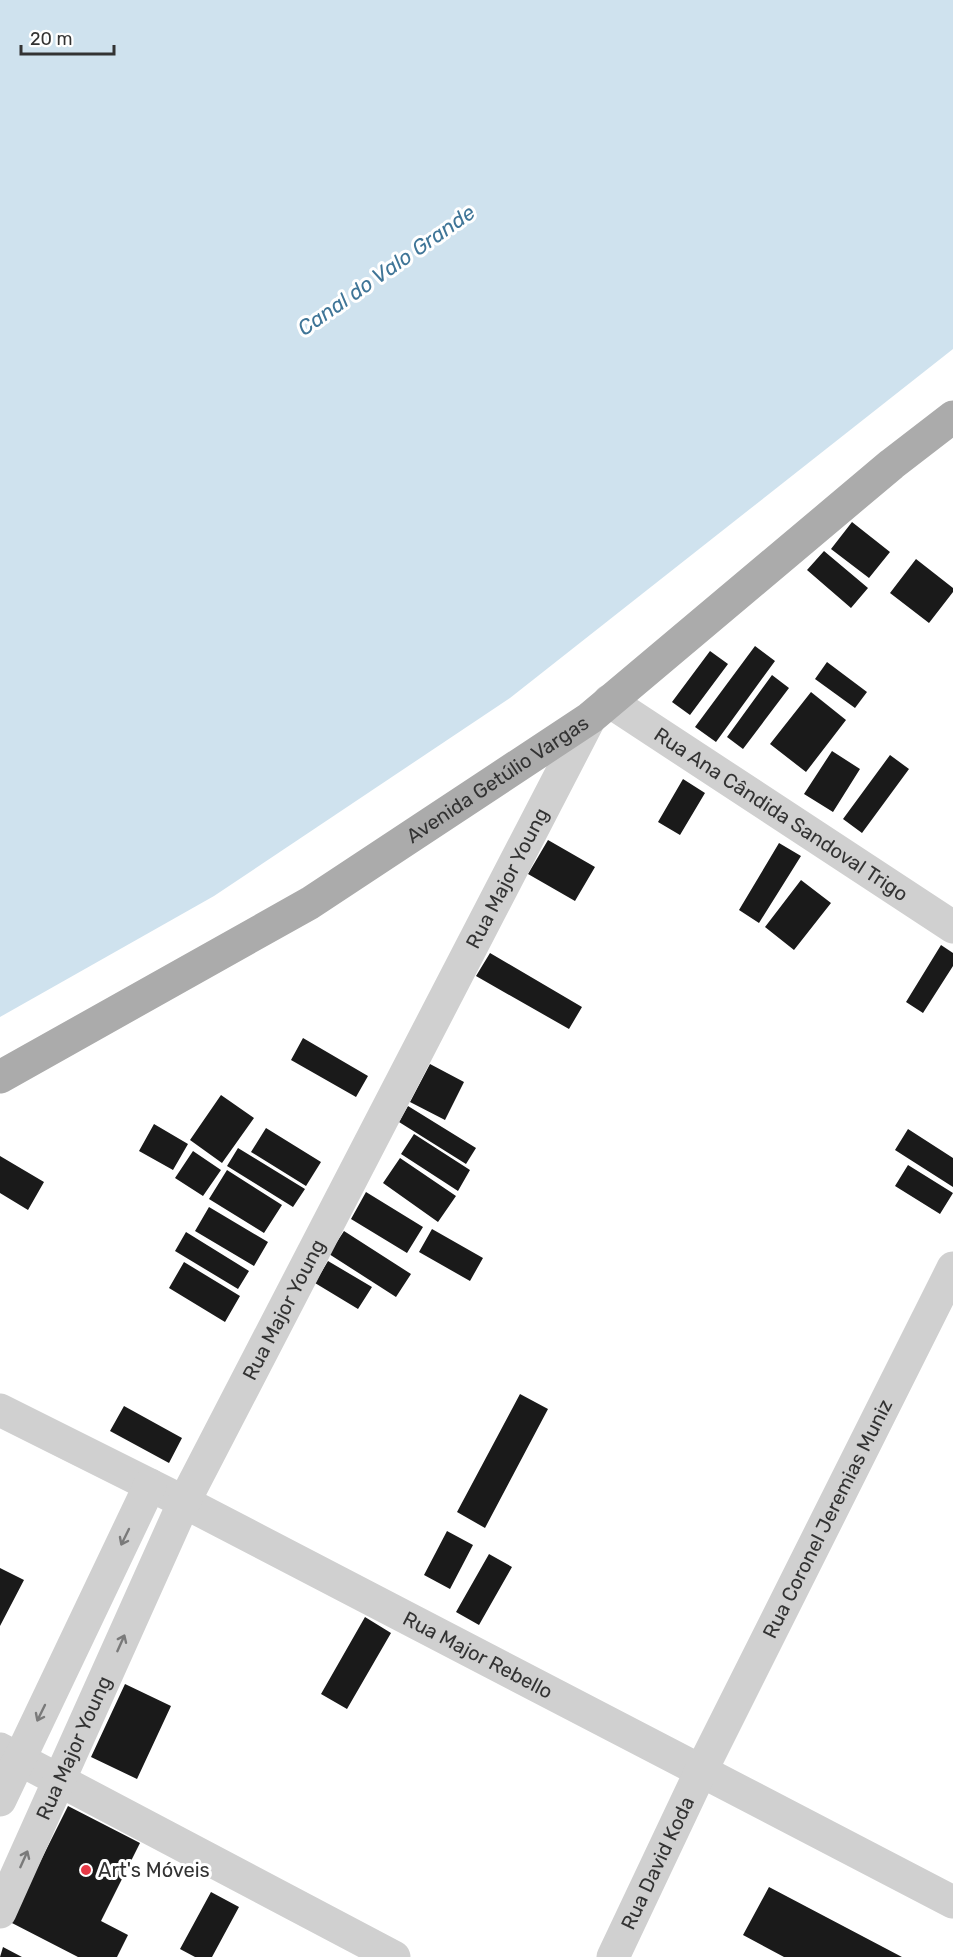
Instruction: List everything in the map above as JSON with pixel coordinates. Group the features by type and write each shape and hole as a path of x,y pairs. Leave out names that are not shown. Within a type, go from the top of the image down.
{"main road":[{"name":"Avenida Getúlio Vargas","path":"0,1077 310,903 600,710 892,464 953,417"}],"street":[{"name":"Rua Ana Cândida Sandoval Trigo","path":"600,710 953,927"},
{"name":"Rua Major Young","path":"0,1912 184,1502 600,710"},
{"name":"Rua Coronel Jeremias Muniz","path":"701,1771 953,1268"},
{"name":"Rua Major Rebello","path":"0,1410 184,1502 953,1902"},
{"path":"0,1800 9,1754 150,1485"},
{"path":"9,1754 394,1957"},
{"name":"Rua David Koda","path":"613,1957 701,1771"}],"water":[{"name":"Canal do Valo Grande","path":"0,0 953,0 953,349 510,698 214,896 0,1017"}],"building":[{"path":"852,522 890,552 869,578 831,549"},
{"path":"824,551 868,588 851,608 807,570"},
{"path":"916,559 953,588 953,592 929,623 890,593"},
{"path":"755,646 775,661 716,742 695,727"},
{"path":"710,651 728,664 690,715 672,702"},
{"path":"827,662 867,692 855,708 815,679"},
{"path":"772,675 789,688 743,749 727,737"},
{"path":"811,692 846,720 806,772 770,744"},
{"path":"832,751 860,769 833,812 804,794"},
{"path":"890,755 909,769 862,833 843,819"},
{"path":"683,779 705,793 680,835 658,822"},
{"path":"548,840 595,867 575,901 528,874"},
{"path":"779,843 801,856 759,923 739,910"},
{"path":"801,880 831,903 794,950 765,927"},
{"path":"941,945 953,953 953,966 923,1013 906,1002"},
{"path":"490,953 582,1007 569,1029 476,976"},
{"path":"303,1038 368,1076 356,1097 291,1060"},
{"path":"430,1064 464,1082 445,1120 410,1102"},
{"path":"221,1095 254,1118 222,1163 190,1140"},
{"path":"408,1106 476,1148 466,1164 399,1122"},
{"path":"154,1124 188,1144 173,1170 139,1151"},
{"path":"266,1128 321,1162 306,1186 251,1152"},
{"path":"908,1129 953,1158 953,1187 895,1150"},
{"path":"414,1134 470,1170 458,1191 401,1154"},
{"path":"238,1148 305,1189 293,1207 227,1166"},
{"path":"193,1151 221,1170 203,1196 175,1178"},
{"path":"0,1156 44,1182 28,1210 0,1193"},
{"path":"400,1158 456,1196 438,1222 383,1183"},
{"path":"908,1165 953,1193 940,1214 895,1186"},
{"path":"227,1170 282,1205 264,1233 209,1199"},
{"path":"366,1192 423,1227 407,1253 351,1219"},
{"path":"209,1207 268,1242 254,1266 195,1231"},
{"path":"432,1229 483,1258 470,1281 419,1252"},
{"path":"344,1231 411,1274 396,1297 329,1254"},
{"path":"186,1232 249,1271 238,1289 175,1251"},
{"path":"328,1261 372,1287 358,1309 315,1283"},
{"path":"184,1262 240,1296 225,1322 169,1288"},
{"path":"520,1394 548,1409 485,1528 457,1512"},
{"path":"124,1406 182,1438 169,1463 110,1431"},
{"path":"447,1531 473,1545 450,1589 424,1575"},
{"path":"489,1554 512,1567 479,1625 456,1612"},
{"path":"0,1568 24,1580 0,1626"},
{"path":"365,1617 391,1633 347,1709 321,1694"},
{"path":"125,1684 171,1706 137,1779 91,1757"},
{"path":"68,1806 140,1843 101,1921 128,1935 117,1957 78,1957 10,1922"},
{"path":"769,1887 902,1957 784,1957 743,1935"},
{"path":"211,1892 239,1907 212,1957 195,1957 180,1949"},
{"path":"3,1947 22,1957 0,1957"}],"place":[{"name":"Art's Móveis","path":"86,1870"}]}
